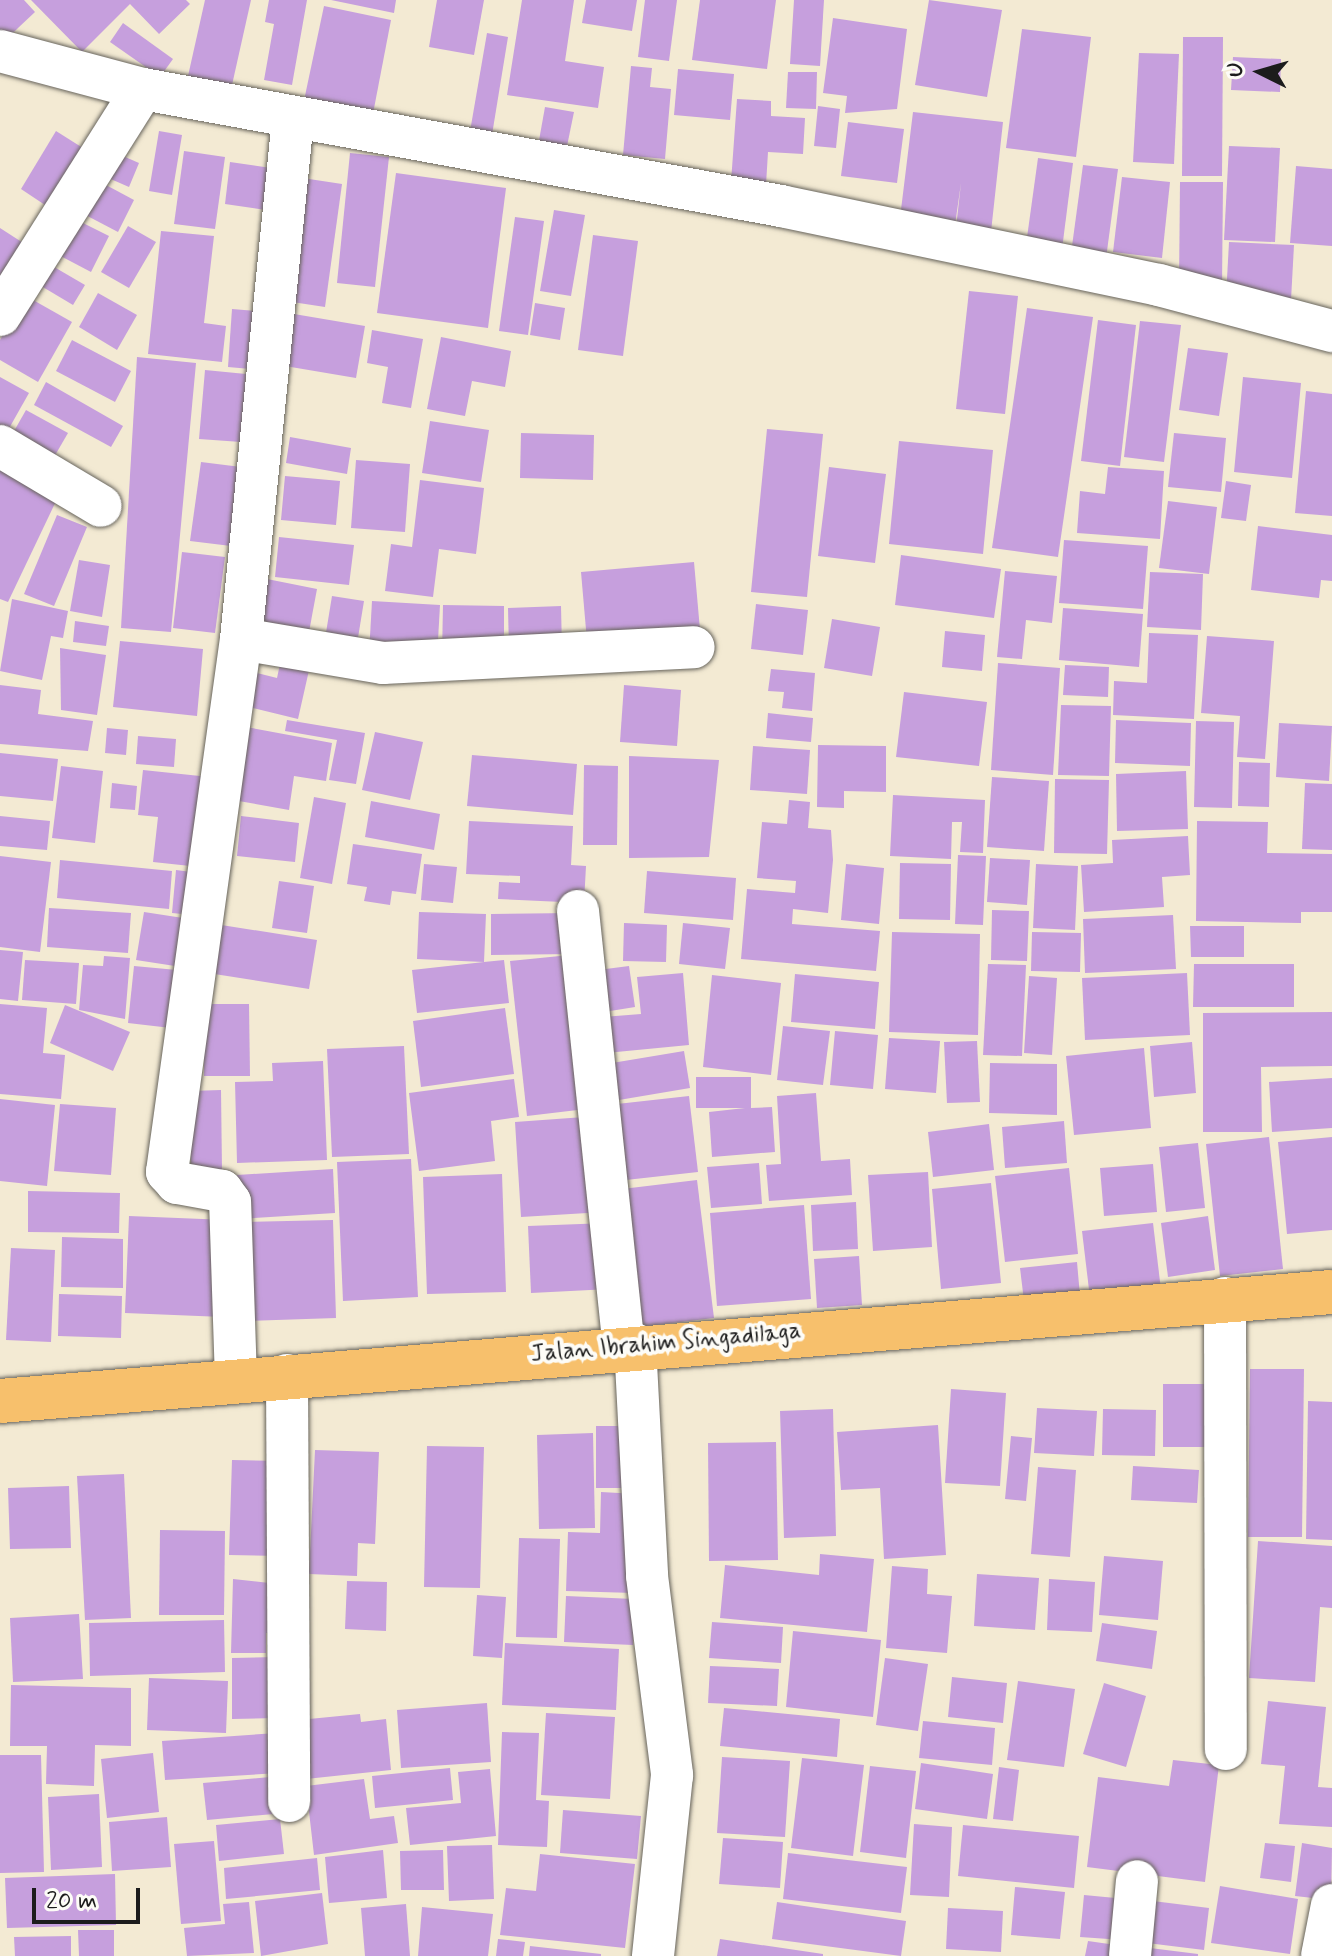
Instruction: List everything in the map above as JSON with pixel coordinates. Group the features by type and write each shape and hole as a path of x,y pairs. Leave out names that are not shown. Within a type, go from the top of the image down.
{"highway":[{"name":"Jalan Ibrahim Singadilaga","path":"0,1401 629,1345 1332,1292"}],"street":[{"path":"0,51 143,89 781,206 1159,285 1332,331"},
{"path":"0,315 143,89"},
{"path":"236,1380 230,1202 222,1191 177,1183 167,1172 241,639 293,118"},
{"path":"0,446 101,506"},
{"path":"241,639 383,663 694,647"},
{"path":"578,911 629,1345 647,1576 672,1775 653,1956"},
{"path":"1225,1298 1226,1749"},
{"path":"287,1375 289,1801"},
{"path":"1130,1956 1137,1881"},
{"path":"1322,1956 1332,1905"}],"building":[{"path":"0,0 24,0 35,12 0,45"},
{"path":"31,0 186,0 190,4 159,34 130,4 82,52"},
{"path":"205,0 251,0 232,85 188,76"},
{"path":"269,0 307,0 292,85 264,80 274,24 265,22"},
{"path":"331,0 396,0 394,13"},
{"path":"437,0 484,0 474,55 429,47"},
{"path":"522,0 574,0 565,61 604,67 598,108 507,95"},
{"path":"586,0 637,0 632,31 582,23"},
{"path":"645,0 677,0 669,61 638,57"},
{"path":"700,0 776,0 767,69 692,60"},
{"path":"794,0 824,0 820,66 790,64"},
{"path":"929,0 1002,10 987,97 915,85"},
{"path":"324,6 391,20 371,124 302,110"},
{"path":"833,18 907,29 897,109 845,113 847,96 823,93"},
{"path":"123,23 173,59 160,77 110,42"},
{"path":"1022,29 1091,37 1076,157 1006,148"},
{"path":"487,33 508,37 490,147 468,143"},
{"path":"1183,37 1223,37 1222,176 1182,176"},
{"path":"1139,53 1179,54 1174,164 1133,162"},
{"path":"1233,57 1281,59 1280,92 1231,90"},
{"path":"631,66 652,68 650,87 671,89 665,159 623,155"},
{"path":"678,69 734,74 730,120 674,115"},
{"path":"788,72 817,72 816,109 786,108"},
{"path":"737,99 771,101 771,116 805,118 803,154 768,152 766,185 731,182"},
{"path":"818,106 840,109 836,148 814,146"},
{"path":"545,107 574,112 566,151 538,146"},
{"path":"913,112 1003,122 990,241 955,237 961,183 954,232 899,226"},
{"path":"848,122 904,129 897,183 841,176"},
{"path":"56,131 94,155 57,213 21,189"},
{"path":"159,131 182,135 172,195 149,191"},
{"path":"1229,146 1280,148 1275,242 1224,240"},
{"path":"184,151 225,157 215,229 174,224"},
{"path":"116,153 139,163 129,187 106,177"},
{"path":"350,153 389,157 375,287 337,283"},
{"path":"1038,158 1073,163 1061,257 1025,252"},
{"path":"230,162 278,169 272,211 225,204"},
{"path":"1083,165 1118,169 1105,266 1070,261"},
{"path":"1296,166 1332,169 1332,246 1290,243"},
{"path":"396,173 506,188 488,328 377,313"},
{"path":"296,177 342,184 325,307 279,300"},
{"path":"1122,177 1170,182 1162,258 1113,252"},
{"path":"93,178 134,200 118,232 76,210"},
{"path":"1180,182 1223,182 1222,287 1179,287"},
{"path":"554,210 585,215 571,296 540,291"},
{"path":"69,216 109,236 91,272 51,251"},
{"path":"515,217 544,221 528,335 499,331"},
{"path":"128,226 156,242 129,288 101,272"},
{"path":"0,228 31,248 0,297"},
{"path":"161,231 214,236 204,323 226,326 222,362 148,354"},
{"path":"593,235 638,241 623,356 578,350"},
{"path":"1229,242 1294,245 1291,300 1226,297"},
{"path":"37,257 85,285 73,305 26,277"},
{"path":"969,291 1018,296 1005,414 956,409"},
{"path":"98,293 137,315 117,350 79,327"},
{"path":"26,296 72,322 38,382 0,360 0,340"},
{"path":"535,303 565,308 560,340 530,335"},
{"path":"1027,308 1093,317 1058,557 992,548"},
{"path":"232,309 267,312 262,370 228,367"},
{"path":"294,314 365,326 356,378 285,366"},
{"path":"1098,320 1136,325 1120,466 1081,461"},
{"path":"1140,321 1181,325 1164,462 1124,457"},
{"path":"372,330 423,339 411,408 382,403 388,367 367,363"},
{"path":"441,337 511,351 505,387 472,381 465,416 427,409"},
{"path":"72,340 131,371 115,402 56,371"},
{"path":"1188,348 1228,353 1219,416 1179,410"},
{"path":"137,357 196,363 171,632 121,628"},
{"path":"205,370 246,374 245,384 260,386 255,443 199,439"},
{"path":"0,377 29,393 3,439 0,437"},
{"path":"1243,377 1301,383 1292,478 1234,472"},
{"path":"46,382 123,426 111,447 34,405"},
{"path":"1306,391 1332,394 1332,516 1295,513"},
{"path":"26,410 68,433 50,464 9,440"},
{"path":"430,421 489,430 481,482 422,473"},
{"path":"767,429 823,434 807,597 751,592"},
{"path":"521,433 594,435 593,480 520,478"},
{"path":"1174,433 1226,438 1221,492 1168,487"},
{"path":"290,437 351,448 347,474 286,463"},
{"path":"899,441 993,450 983,554 889,544"},
{"path":"356,460 410,464 405,532 351,528"},
{"path":"201,462 241,467 231,546 190,541"},
{"path":"829,467 886,474 875,563 818,556"},
{"path":"1108,467 1164,471 1160,539 1077,533 1080,491 1105,494"},
{"path":"0,469 58,497 8,602 0,599"},
{"path":"285,476 340,481 336,525 281,520"},
{"path":"420,480 484,488 476,554 439,549 433,597 385,591 391,544 412,547"},
{"path":"1226,481 1251,485 1246,521 1221,518"},
{"path":"1168,501 1217,507 1209,574 1159,568"},
{"path":"57,515 87,527 54,606 24,594"},
{"path":"1258,526 1332,535 1332,581 1321,580 1319,598 1251,590"},
{"path":"279,537 354,545 349,585 275,577"},
{"path":"1064,540 1148,546 1143,609 1059,603"},
{"path":"182,552 225,557 215,633 173,628"},
{"path":"901,555 1001,569 994,618 895,605"},
{"path":"79,560 110,565 102,617 70,611"},
{"path":"694,562 700,630 587,641 581,572"},
{"path":"1005,571 1057,576 1052,623 1026,620 1022,659 997,657"},
{"path":"1150,572 1203,574 1201,630 1147,627"},
{"path":"267,579 317,589 306,648 255,637"},
{"path":"332,596 364,601 355,656 323,651"},
{"path":"12,599 68,611 63,638 51,636 42,680 0,671"},
{"path":"372,601 440,605 437,658 369,654"},
{"path":"756,604 808,610 803,655 751,649"},
{"path":"443,605 504,606 504,654 442,654"},
{"path":"561,606 562,649 509,650 508,608"},
{"path":"1063,608 1143,614 1139,667 1059,660"},
{"path":"832,619 880,627 872,676 824,668"},
{"path":"75,621 109,626 106,646 73,642"},
{"path":"945,631 985,635 982,671 942,667"},
{"path":"1149,633 1198,635 1194,719 1113,715 1114,681 1147,683"},
{"path":"1207,636 1274,641 1265,759 1237,757 1240,716 1201,713"},
{"path":"120,641 203,649 197,716 113,707"},
{"path":"60,648 106,655 97,715 61,710"},
{"path":"283,650 312,657 298,719 249,707 257,673 277,678"},
{"path":"998,663 1060,668 1053,775 991,770"},
{"path":"1065,665 1109,667 1108,697 1063,695"},
{"path":"771,669 815,673 812,711 782,708 784,692 768,691"},
{"path":"0,685 41,690 38,714 93,721 88,751 0,744"},
{"path":"624,685 681,690 677,746 620,742"},
{"path":"904,692 987,702 979,766 896,757"},
{"path":"1061,705 1111,706 1109,776 1058,775"},
{"path":"768,713 813,718 811,742 766,738"},
{"path":"287,720 365,733 356,784 329,780 337,740 285,731"},
{"path":"1116,720 1191,723 1190,766 1115,763"},
{"path":"1196,721 1234,722 1232,808 1194,807"},
{"path":"1279,723 1332,726 1329,781 1276,777"},
{"path":"246,727 332,743 326,781 294,776 289,810 233,800"},
{"path":"107,728 128,730 126,755 105,753"},
{"path":"375,732 423,742 410,800 362,790"},
{"path":"138,736 176,739 174,767 136,764"},
{"path":"818,745 886,746 886,792 844,791 844,808 817,807"},
{"path":"753,746 810,750 807,794 750,790"},
{"path":"0,753 58,759 53,801 0,796"},
{"path":"472,755 577,764 573,815 467,806"},
{"path":"629,756 719,760 709,857 629,858"},
{"path":"1239,762 1270,763 1269,807 1238,806"},
{"path":"584,765 618,766 617,845 583,845"},
{"path":"61,766 103,771 95,843 52,838"},
{"path":"143,770 219,778 209,868 153,862 158,817 138,815"},
{"path":"1186,771 1188,829 1117,831 1116,774"},
{"path":"992,777 1049,781 1044,851 987,847"},
{"path":"1055,779 1109,780 1107,854 1054,853"},
{"path":"112,783 137,786 135,810 110,808"},
{"path":"1305,783 1332,784 1332,850 1302,849"},
{"path":"893,795 985,800 983,853 960,852 962,822 952,822 951,859 890,856"},
{"path":"314,797 346,803 332,884 300,878"},
{"path":"789,800 810,802 808,828 831,830 833,860 828,913 793,909 792,924 880,931 876,971 741,959 747,889 795,893 796,881 757,878 762,822 787,824"},
{"path":"371,801 440,814 434,850 365,837"},
{"path":"0,816 50,821 47,850 0,846"},
{"path":"241,816 299,823 295,862 237,856"},
{"path":"469,821 573,826 571,865 586,866 584,903 498,899 499,882 520,883 520,876 466,874"},
{"path":"1197,821 1268,822 1267,853 1332,854 1332,912 1301,912 1301,923 1196,921"},
{"path":"1188,836 1190,875 1162,877 1164,907 1084,912 1081,865 1113,863 1112,840"},
{"path":"353,844 422,854 416,894 392,891 390,905 364,901 367,887 347,884"},
{"path":"958,855 986,856 983,925 955,924"},
{"path":"0,856 51,862 40,952 0,947"},
{"path":"990,858 1030,860 1027,905 987,902"},
{"path":"60,860 172,871 169,909 57,898"},
{"path":"900,863 951,864 950,920 899,919"},
{"path":"424,864 457,867 453,903 421,900"},
{"path":"846,864 884,868 879,924 841,920"},
{"path":"1036,864 1078,866 1075,930 1033,928"},
{"path":"176,870 207,874 203,916 172,913"},
{"path":"647,871 736,878 733,920 644,913"},
{"path":"279,881 314,886 307,933 272,928"},
{"path":"49,908 131,913 128,953 47,947"},
{"path":"992,910 1029,911 1027,961 991,960"},
{"path":"144,912 183,918 175,966 136,960"},
{"path":"419,912 486,914 484,962 417,959"},
{"path":"573,913 574,954 491,955 491,914"},
{"path":"1173,915 1176,969 1085,973 1083,919"},
{"path":"624,923 667,925 666,962 623,961"},
{"path":"683,923 730,928 725,969 679,964"},
{"path":"215,924 317,940 309,989 208,973"},
{"path":"1190,926 1244,926 1244,957 1191,957"},
{"path":"892,932 980,934 978,1035 889,1032"},
{"path":"1032,932 1081,933 1080,972 1031,971"},
{"path":"0,950 23,952 18,1001 0,999"},
{"path":"570,955 586,1109 527,1116 510,961"},
{"path":"104,956 130,958 125,1019 79,1010 83,965 103,966"},
{"path":"25,960 79,963 76,1004 22,1000"},
{"path":"504,960 509,1003 417,1013 412,970"},
{"path":"988,964 1026,965 1022,1056 983,1055"},
{"path":"1194,964 1294,964 1294,1007 1193,1007"},
{"path":"134,966 177,970 171,1028 128,1023"},
{"path":"629,966 635,1007 604,1012 598,970"},
{"path":"683,973 689,1045 606,1053 603,1017 641,1014 637,977"},
{"path":"1187,973 1190,1035 1085,1040 1082,978"},
{"path":"795,974 879,982 875,1029 791,1022"},
{"path":"712,975 781,983 771,1075 703,1067"},
{"path":"1029,976 1057,978 1052,1055 1024,1053"},
{"path":"0,1004 47,1008 43,1053 65,1055 61,1099 0,1094"},
{"path":"204,1004 249,1004 250,1076 204,1076"},
{"path":"65,1005 130,1032 113,1071 50,1043"},
{"path":"505,1008 514,1074 421,1087 413,1021"},
{"path":"1332,1012 1332,1066 1261,1067 1262,1132 1203,1132 1203,1013"},
{"path":"783,1026 830,1031 823,1085 777,1080"},
{"path":"835,1031 878,1035 873,1089 830,1085"},
{"path":"889,1038 940,1041 936,1093 885,1089"},
{"path":"977,1041 980,1102 947,1103 944,1042"},
{"path":"1192,1042 1196,1093 1154,1097 1150,1046"},
{"path":"404,1046 409,1154 332,1157 327,1049"},
{"path":"1144,1048 1151,1128 1074,1135 1066,1056"},
{"path":"684,1051 690,1088 613,1101 606,1064"},
{"path":"323,1061 327,1160 237,1163 235,1082 273,1081 272,1063"},
{"path":"990,1063 1057,1064 1057,1115 989,1113"},
{"path":"696,1077 751,1077 751,1108 772,1107 775,1152 712,1157 709,1112 745,1108 696,1108"},
{"path":"1332,1078 1332,1128 1272,1132 1269,1082"},
{"path":"514,1079 519,1117 491,1121 495,1161 419,1171 409,1093"},
{"path":"221,1090 222,1171 191,1171 190,1091"},
{"path":"816,1093 821,1161 850,1159 852,1195 769,1201 766,1165 781,1164 777,1096"},
{"path":"689,1096 698,1172 626,1180 617,1104"},
{"path":"0,1099 55,1105 47,1186 0,1181"},
{"path":"60,1104 116,1108 111,1175 54,1171"},
{"path":"598,1116 604,1212 521,1217 515,1122"},
{"path":"1064,1121 1067,1163 1005,1168 1002,1127"},
{"path":"989,1124 994,1170 933,1177 928,1132"},
{"path":"1269,1137 1283,1269 1220,1276 1206,1144"},
{"path":"1332,1137 1332,1230 1287,1234 1278,1142"},
{"path":"1198,1143 1205,1208 1166,1212 1159,1147"},
{"path":"411,1159 418,1297 343,1301 337,1162"},
{"path":"759,1163 762,1204 711,1208 707,1167"},
{"path":"1153,1164 1157,1212 1104,1216 1100,1168"},
{"path":"1069,1168 1078,1254 1005,1262 995,1176"},
{"path":"333,1169 335,1213 240,1219 237,1175"},
{"path":"928,1172 932,1247 873,1251 868,1175"},
{"path":"502,1174 506,1292 427,1294 423,1177"},
{"path":"697,1180 714,1318 631,1328 614,1190"},
{"path":"991,1183 1001,1283 941,1289 932,1189"},
{"path":"28,1191 120,1193 119,1233 28,1232"},
{"path":"856,1202 858,1249 813,1251 811,1205"},
{"path":"804,1205 811,1299 717,1306 710,1213"},
{"path":"129,1216 227,1220 223,1317 125,1313"},
{"path":"1208,1216 1215,1270 1168,1277 1161,1223"},
{"path":"333,1220 336,1318 244,1321 242,1222"},
{"path":"607,1223 610,1289 531,1293 528,1226"},
{"path":"1153,1223 1161,1290 1090,1298 1082,1231"},
{"path":"62,1237 123,1239 123,1288 61,1287"},
{"path":"11,1248 55,1250 51,1342 6,1340"},
{"path":"859,1256 862,1305 817,1308 814,1259"},
{"path":"1077,1262 1080,1296 1024,1301 1020,1268"},
{"path":"59,1294 122,1296 121,1338 58,1336"},
{"path":"1250,1369 1304,1369 1302,1537 1248,1537"},
{"path":"1163,1384 1209,1384 1210,1447 1163,1447"},
{"path":"951,1389 1006,1393 1000,1486 945,1483"},
{"path":"1308,1401 1332,1402 1332,1540 1306,1539"},
{"path":"1037,1408 1097,1411 1094,1456 1034,1453"},
{"path":"833,1409 836,1536 784,1538 780,1411"},
{"path":"1103,1409 1156,1410 1155,1456 1102,1455"},
{"path":"938,1425 946,1555 884,1559 880,1488 841,1490 837,1432"},
{"path":"596,1426 631,1426 631,1488 596,1488"},
{"path":"593,1433 595,1528 539,1529 537,1435"},
{"path":"1011,1436 1032,1438 1026,1501 1005,1499"},
{"path":"776,1442 778,1560 709,1561 708,1443"},
{"path":"427,1446 484,1447 480,1588 424,1587"},
{"path":"315,1450 379,1452 375,1544 358,1543 357,1576 309,1574"},
{"path":"232,1460 284,1461 282,1556 229,1555"},
{"path":"1133,1466 1199,1470 1197,1503 1131,1500"},
{"path":"1038,1467 1076,1470 1070,1557 1031,1554"},
{"path":"124,1474 131,1618 85,1620 77,1476"},
{"path":"69,1486 71,1548 10,1549 8,1488"},
{"path":"601,1492 637,1494 634,1593 566,1591 568,1532 600,1533"},
{"path":"160,1530 225,1531 224,1615 159,1615"},
{"path":"519,1538 560,1539 557,1638 516,1637"},
{"path":"1258,1541 1332,1546 1332,1608 1320,1607 1315,1682 1249,1678"},
{"path":"820,1554 874,1559 867,1632 720,1618 725,1565 819,1575"},
{"path":"1104,1556 1163,1561 1158,1620 1099,1615"},
{"path":"892,1566 928,1569 927,1594 952,1596 947,1653 886,1648"},
{"path":"977,1574 1039,1578 1035,1630 974,1626"},
{"path":"233,1579 287,1585 285,1633 266,1633 266,1653 231,1653"},
{"path":"1049,1579 1095,1582 1092,1632 1047,1630"},
{"path":"347,1581 387,1582 386,1631 345,1629"},
{"path":"477,1595 506,1597 502,1658 473,1656"},
{"path":"566,1596 634,1599 633,1645 564,1642"},
{"path":"79,1614 83,1679 13,1682 10,1618"},
{"path":"224,1620 225,1672 90,1676 89,1623"},
{"path":"712,1622 783,1627 781,1663 709,1658"},
{"path":"1102,1623 1157,1631 1152,1669 1096,1661"},
{"path":"793,1631 881,1640 873,1717 786,1707"},
{"path":"505,1643 619,1649 616,1710 502,1705"},
{"path":"277,1657 277,1718 232,1719 232,1658"},
{"path":"885,1658 928,1664 918,1731 876,1725"},
{"path":"710,1666 779,1669 777,1706 708,1703"},
{"path":"952,1677 1007,1683 1003,1723 948,1717"},
{"path":"149,1678 228,1681 226,1733 147,1730"},
{"path":"1018,1681 1075,1689 1064,1767 1007,1760"},
{"path":"1104,1683 1146,1696 1126,1767 1083,1754"},
{"path":"11,1685 131,1688 131,1746 95,1745 94,1786 46,1784 47,1746 10,1746"},
{"path":"1268,1701 1326,1707 1318,1787 1332,1788 1332,1827 1279,1824 1285,1766 1261,1764"},
{"path":"487,1703 491,1762 401,1768 397,1710"},
{"path":"724,1708 840,1719 837,1757 720,1746"},
{"path":"546,1713 615,1717 610,1799 541,1795"},
{"path":"360,1714 361,1722 386,1719 391,1770 306,1779 299,1720"},
{"path":"923,1721 995,1728 992,1765 919,1758"},
{"path":"502,1732 539,1733 536,1800 549,1801 547,1847 498,1845"},
{"path":"277,1733 279,1773 165,1780 162,1741"},
{"path":"153,1753 159,1812 107,1818 101,1759"},
{"path":"0,1755 41,1755 44,1872 0,1873"},
{"path":"722,1757 790,1761 785,1837 717,1833"},
{"path":"802,1758 864,1765 853,1856 791,1848"},
{"path":"1173,1760 1219,1765 1205,1882 1087,1867 1098,1777 1169,1786"},
{"path":"921,1763 993,1774 987,1819 915,1809"},
{"path":"870,1766 916,1771 906,1858 860,1852"},
{"path":"999,1767 1019,1770 1013,1821 993,1819"},
{"path":"450,1768 453,1800 375,1808 372,1776"},
{"path":"490,1769 496,1836 410,1845 406,1808 461,1803 458,1772"},
{"path":"281,1776 285,1813 207,1820 203,1783"},
{"path":"364,1779 370,1819 394,1816 398,1843 314,1855 306,1786"},
{"path":"99,1794 102,1867 51,1870 48,1797"},
{"path":"563,1810 641,1816 637,1859 560,1853"},
{"path":"167,1817 171,1867 112,1871 109,1822"},
{"path":"280,1819 284,1854 219,1861 216,1825"},
{"path":"914,1824 952,1827 949,1897 910,1895"},
{"path":"963,1825 1079,1836 1074,1888 958,1876"},
{"path":"723,1838 783,1842 780,1888 719,1884"},
{"path":"214,1841 221,1921 181,1924 174,1844"},
{"path":"1265,1843 1295,1846 1291,1882 1260,1878"},
{"path":"1302,1843 1332,1848 1331,1900 1295,1896"},
{"path":"492,1845 494,1899 449,1901 447,1846"},
{"path":"383,1850 387,1898 329,1903 325,1857"},
{"path":"443,1850 444,1890 401,1890 400,1851"},
{"path":"788,1853 907,1867 901,1913 783,1899"},
{"path":"540,1854 635,1864 625,1948 500,1935 506,1888 536,1891"},
{"path":"317,1858 320,1890 226,1899 224,1868"},
{"path":"115,1874 116,1925 7,1928 5,1878"},
{"path":"1220,1886 1298,1899 1290,1954 1211,1943"},
{"path":"1015,1887 1065,1892 1060,1939 1011,1935"},
{"path":"322,1893 328,1944 261,1956 255,1901"},
{"path":"1084,1895 1126,1899 1123,1940 1080,1937"},
{"path":"1145,1900 1209,1908 1204,1950 1139,1942"},
{"path":"249,1902 254,1953 187,1956 184,1928 225,1924 223,1904"},
{"path":"777,1902 906,1921 901,1956 772,1939"},
{"path":"406,1904 410,1956 365,1956 361,1908"},
{"path":"422,1907 493,1914 488,1956 418,1956"},
{"path":"948,1908 1003,1911 1001,1952 946,1949"},
{"path":"78,1930 114,1930 114,1956 79,1956"},
{"path":"71,1936 71,1956 15,1956 14,1937"},
{"path":"498,1939 525,1942 523,1956 496,1956"},
{"path":"720,1939 823,1954 823,1956 717,1956"},
{"path":"1088,1941 1123,1946 1121,1956 1085,1956"},
{"path":"530,1946 601,1954 601,1956 529,1956"},
{"path":"1142,1947 1198,1954 1198,1956 1140,1956"}]}
